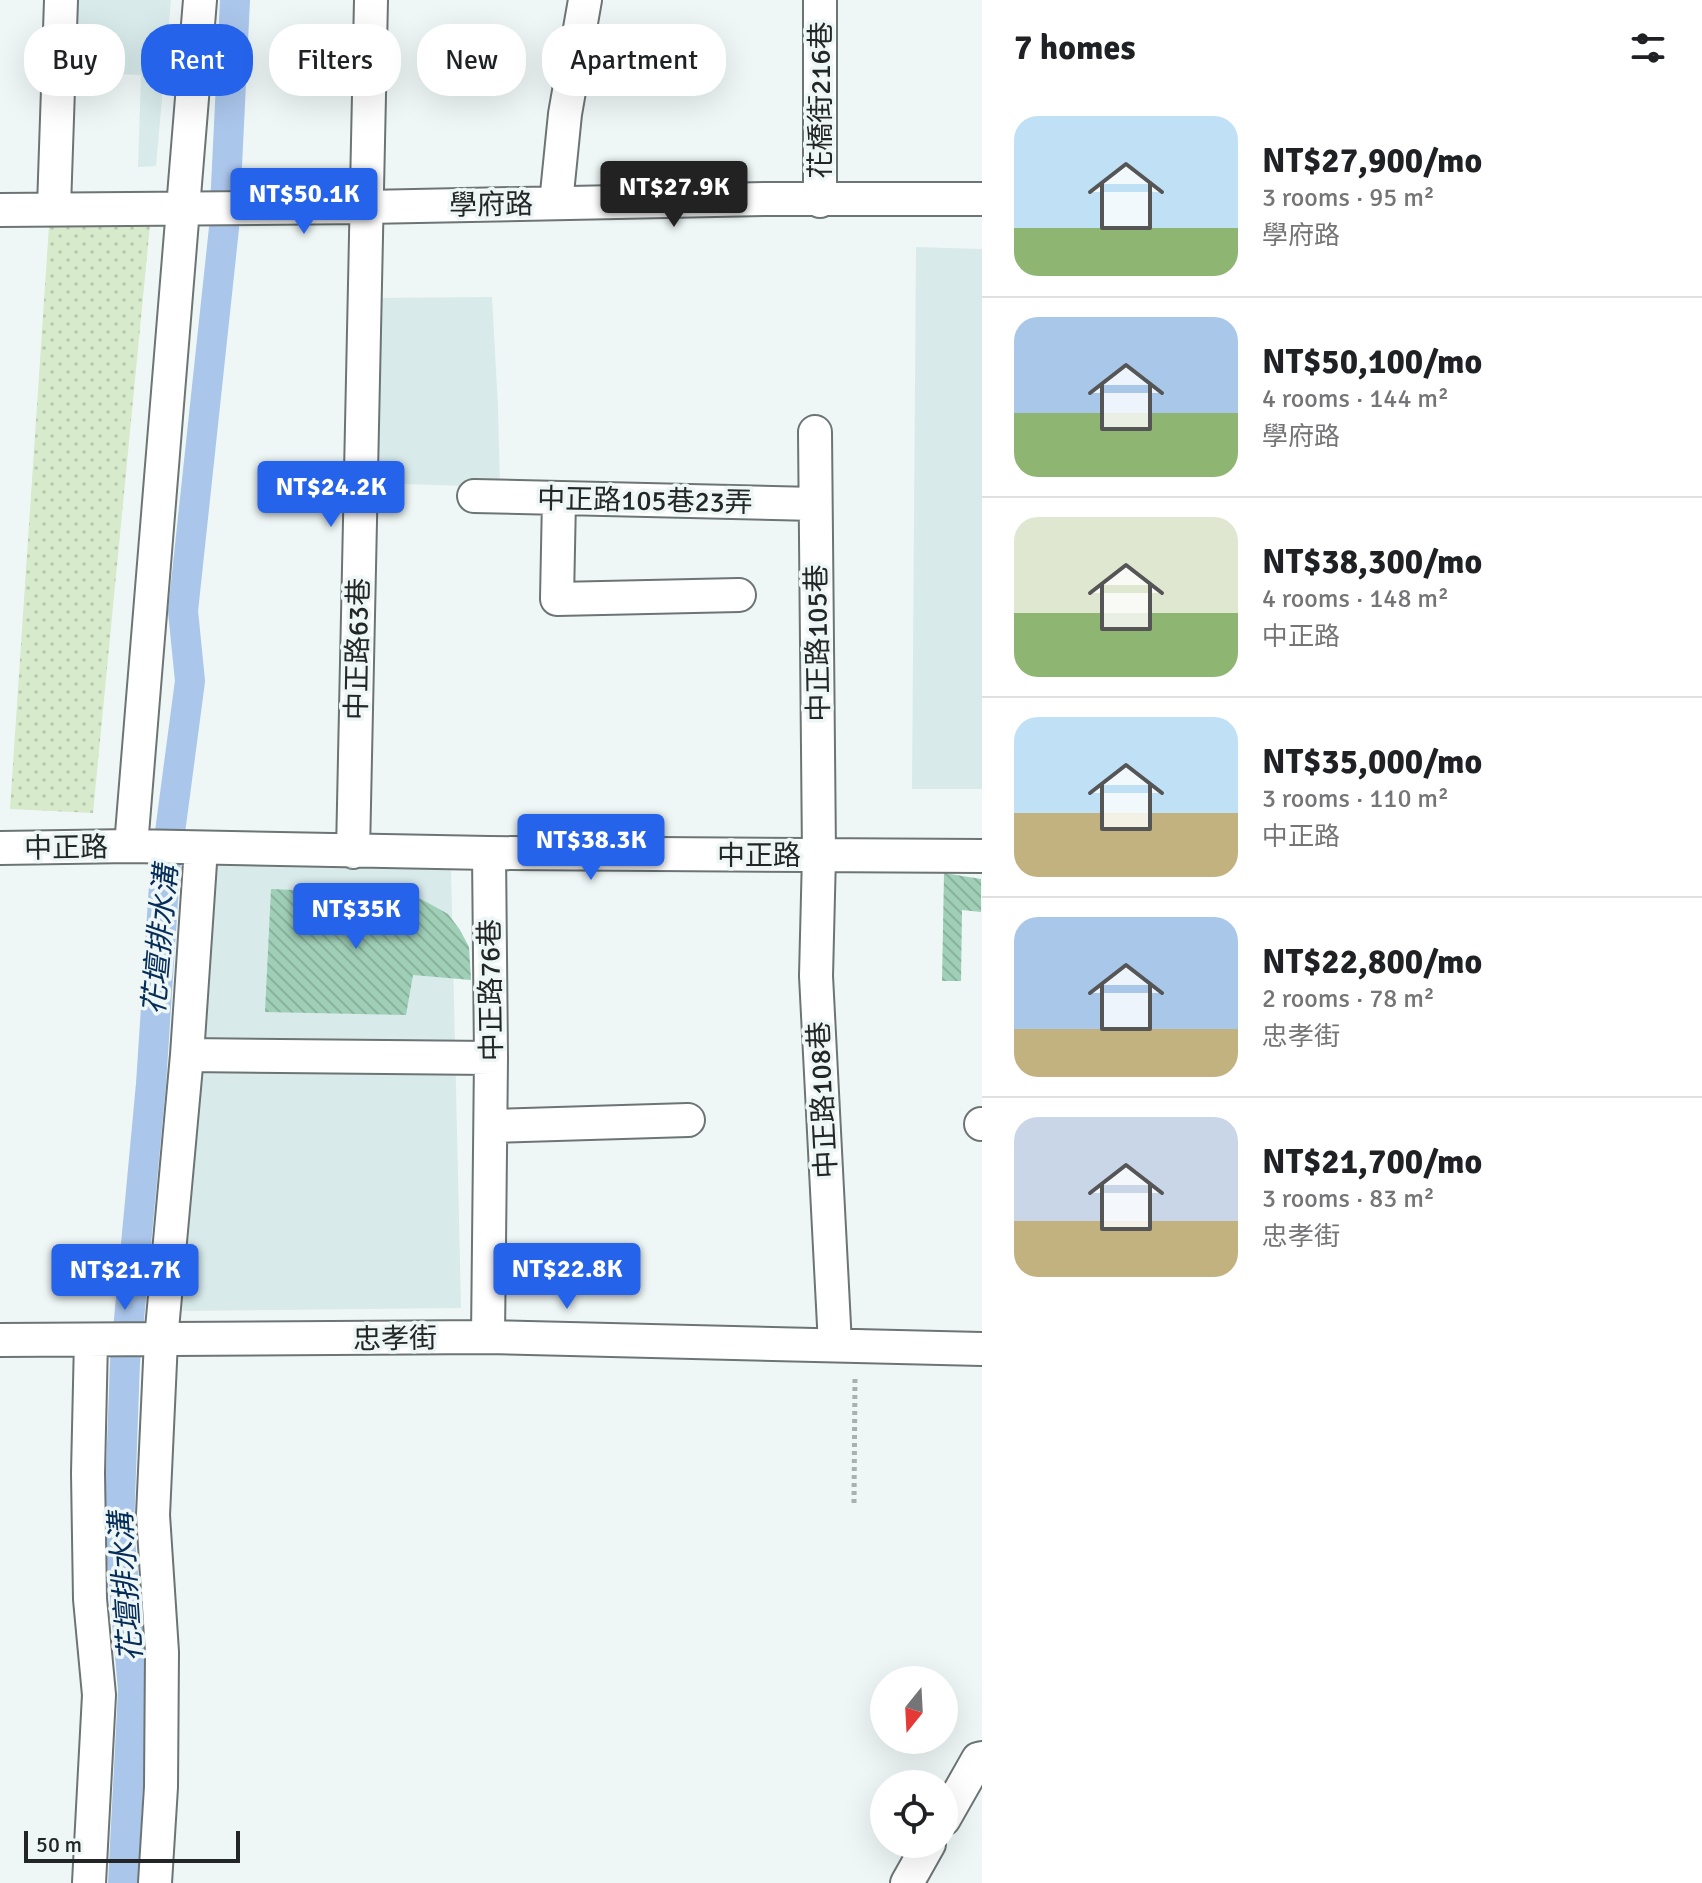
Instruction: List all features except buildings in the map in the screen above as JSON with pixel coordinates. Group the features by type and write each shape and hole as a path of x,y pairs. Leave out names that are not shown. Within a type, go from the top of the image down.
{"street":[{"path":"54,207 61,0"},
{"path":"131,846 194,208 200,0"},
{"name":"中正路63巷","path":"353,852 371,0"},
{"path":"556,203 565,114 585,0"},
{"name":"花橋街216巷","path":"820,0 820,201"},
{"name":"學府路","path":"0,210 767,199 982,199"},
{"name":"中正路105巷","path":"815,432 819,855"},
{"name":"中正路105巷23弄","path":"474,496 815,504"},
{"path":"559,499 557,599 739,595"},
{"name":"中正路","path":"0,848 131,846 353,852 982,856"},
{"path":"155,1883 161,1787 162,1652 153,1515 155,1340 187,1055 201,848"},
{"name":"中正路76巷","path":"488,1337 491,1126 489,853"},
{"name":"中正路108巷","path":"819,855 816,976 845,1346"},
{"path":"187,1055 491,1058"},
{"path":"491,1126 688,1120"},
{"name":"忠孝街","path":"0,1340 488,1337 982,1349"},
{"path":"89,1883 99,1695 90,1599 88,1473 97,1340"},
{"path":"958,1794 978,1759 982,1758"},
{"path":"907,1883 921,1858"}],"path":[{"path":"845,1346 854,1503"}],"shaded area":[{"path":"76,0 171,0 169,24 141,24 141,75 125,74 125,24 75,24"},
{"path":"141,75 141,96 162,96 156,166 138,167"},
{"path":"916,247 982,249 982,789 912,789"},
{"path":"492,297 500,487 370,483 369,298"},
{"path":"214,864 451,869 461,1308 177,1311"}],"green space":[{"path":"151,215 93,813 10,809 49,226"}],"waterway":[{"name":"花壇排水溝","path":"123,1883 133,1690 119,1528 125,1362 151,1084 165,870 190,681 183,611 224,228 235,0"}]}
